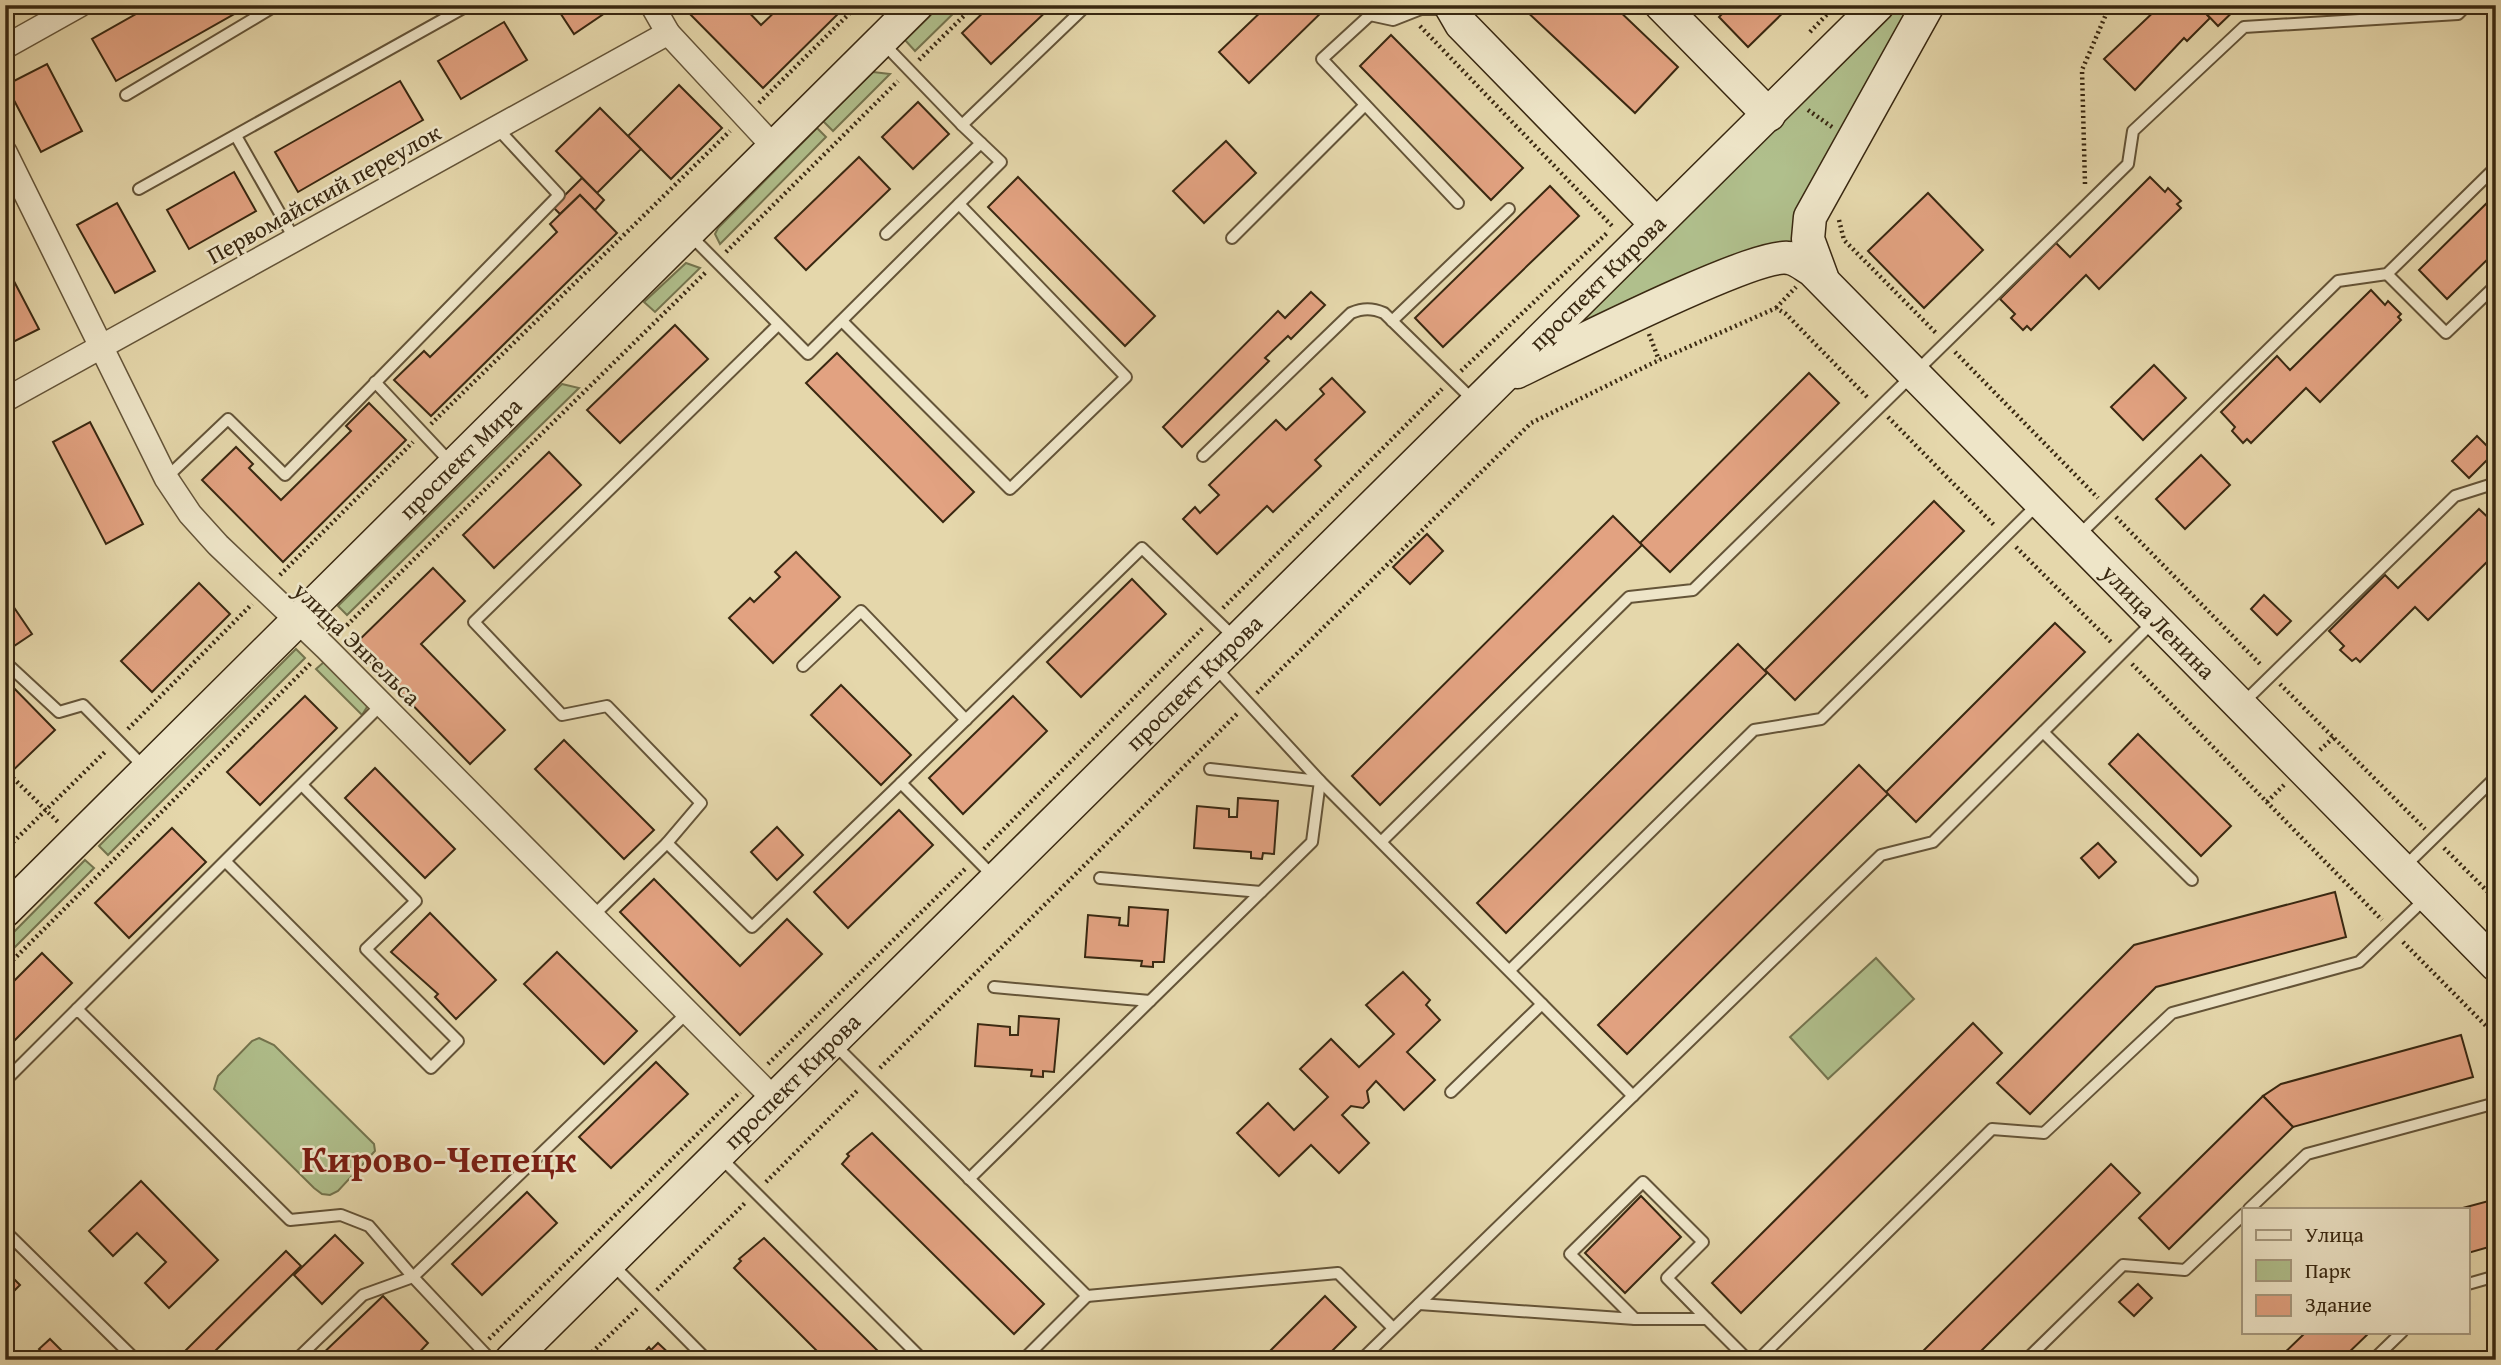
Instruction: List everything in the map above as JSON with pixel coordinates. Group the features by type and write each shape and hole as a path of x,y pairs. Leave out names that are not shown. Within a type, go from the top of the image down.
{"street":[{"path":"5,47 80,5"},
{"path":"652,5 668,33 774,147"},
{"name":"проспект Мира","path":"5,911 917,5"},
{"path":"1661,5 1769,115"},
{"name":"проспект Кирова","path":"511,1360 718,1154 764,1089 832,1042 985,868 1237,640 1486,392 1646,215 1769,115 1878,5"},
{"path":"1822,278 1808,239 1811,217 1928,5"},
{"path":"1450,7 1461,24 1646,215"},
{"name":"Первомайский переулок","path":"5,400 668,33"},
{"name":"улица Энгельса","path":"5,152 166,478 190,514 218,545 326,648 594,915 764,1089"},
{"path":"1486,392 1640,313 1762,261 1789,258 1822,278"},
{"name":"улица Ленина","path":"1822,278 2496,965"}],"lane":[{"path":"139,189 469,5"},
{"path":"962,125 1087,5"},
{"path":"1360,5 1370,15 1393,20 1415,11 1450,7"},
{"path":"1382,841 1629,597 1693,590 2127,164 2133,131 2244,27 2458,13 2467,5"},
{"path":"126,95 271,6"},
{"path":"1370,15 1322,59 1458,203"},
{"path":"688,232 808,354 843,322 1002,162 962,125 881,41"},
{"path":"1232,238 1365,105"},
{"path":"166,478 228,419 285,475 559,195 497,128"},
{"path":"236,136 296,241"},
{"path":"886,234 981,142"},
{"path":"2075,538 2338,281 2387,274 2496,167"},
{"path":"843,322 1010,489 1126,377 959,204"},
{"path":"1392,321 1509,209"},
{"path":"2387,274 2446,333 2496,285"},
{"path":"1203,456 1351,313 1374,309 1392,321 1452,380 1486,392"},
{"path":"594,915 667,843 701,803 607,706 562,715 474,622 778,325"},
{"path":"375,382 452,465"},
{"path":"2241,706 2455,496 2496,483"},
{"path":"1510,970 1755,730 1821,719 2040,502"},
{"path":"667,843 752,927 1142,548 1237,640"},
{"path":"803,666 861,611 966,720"},
{"path":"1361,1360 1881,855 1933,842 2155,620"},
{"path":"5,662 59,712 83,705 147,770"},
{"path":"1212,663 1320,781 1633,1096"},
{"path":"5,1081 382,704"},
{"path":"2043,732 2192,880"},
{"path":"1210,769 1320,781"},
{"path":"2401,869 2496,777"},
{"path":"969,1179 1312,842 1320,781"},
{"path":"901,783 985,868"},
{"path":"226,862 431,1068 458,1041 366,949 416,901 302,785"},
{"path":"1100,878 1261,892"},
{"path":"1758,1360 1992,1129 2044,1133 2172,1013 2359,962 2427,897"},
{"path":"993,987 1150,1001"},
{"path":"1451,1092 1542,1004"},
{"path":"77,1009 290,1220 341,1215 369,1226 491,1360"},
{"path":"296,1360 363,1295 413,1277 688,1012"},
{"path":"832,1042 1087,1296"},
{"path":"2250,1208 2307,1154 2496,1103"},
{"path":"718,1154 923,1360"},
{"path":"1635,1318 1570,1254 1643,1182 1703,1242 1667,1278 1748,1360"},
{"path":"2026,1360 2123,1265 2185,1270 2242,1216"},
{"path":"5,1231 136,1360"},
{"path":"609,1262 707,1360"},
{"path":"1023,1360 1087,1296 1338,1273 1393,1328"},
{"path":"2470,1283 2496,1276"},
{"path":"1419,1304 1635,1318 1707,1319"},
{"path":"2373,1360 2400,1334"}],"path":[{"path":"5,968 975,5"},
{"path":"1801,41 1836,5"},
{"path":"2084,206 2085,127 2082,70 2110,5"},
{"path":"1415,11 1416,21 1423,29 1613,228"},
{"path":"479,1348 764,1089 985,868 1213,617 1452,380 1613,228 1646,215"},
{"path":"1840,215 1844,240 2496,900"},
{"path":"584,1360 1531,423 1659,360 1776,308 1786,314 2122,653 2496,1036"},
{"path":"1646,329 1659,360"},
{"path":"2267,802 2288,781"}],"green space":[{"path":"941,5 962,5 915,51 905,40"},
{"path":"1879,5 1927,5 1789,258 1496,382"},
{"path":"873,72 890,74 833,131 823,121"},
{"path":"817,128 826,137 720,244 715,234 718,228"},
{"path":"686,263 700,268 655,312 644,302"},
{"path":"562,384 579,388 347,615 338,606"},
{"path":"296,649 305,658 108,855 99,846"},
{"path":"325,661 365,701 367,707 362,715 316,669"},
{"path":"85,860 94,868 5,957 5,941"},
{"path":"1876,958 1914,999 1828,1079 1790,1037"},
{"path":"259,1038 274,1045 374,1144 375,1151 338,1191 330,1195 322,1194 314,1188 214,1089 218,1076 252,1041"}],"building":[{"path":"152,5 241,5 243,9 116,81 92,39"},
{"path":"555,5 604,5 608,11 574,34"},
{"path":"681,5 742,5 761,25 782,5 847,5 763,88"},
{"path":"991,5 1053,5 991,64 962,33"},
{"path":"1268,5 1329,5 1249,83 1219,52"},
{"path":"1520,5 1613,5 1678,67 1635,113"},
{"path":"1731,5 1791,5 1748,47 1719,17"},
{"path":"2161,5 2198,5 2210,18 2187,41 2184,38 2135,90 2104,59"},
{"path":"2198,5 2240,5 2218,26"},
{"path":"504,22 527,60 461,99 438,61"},
{"path":"1391,35 1523,168 1491,200 1360,66"},
{"path":"47,64 82,131 41,152 6,85"},
{"path":"400,81 423,120 298,192 275,152"},
{"path":"679,85 722,128 671,179 628,136"},
{"path":"918,102 949,134 913,169 882,137"},
{"path":"600,108 641,149 597,193 556,151"},
{"path":"1226,141 1256,173 1204,223 1173,191"},
{"path":"859,157 890,189 806,270 775,238"},
{"path":"234,172 256,211 189,249 167,210"},
{"path":"1018,177 1155,316 1125,346 988,207"},
{"path":"2150,177 2165,192 2168,188 2181,201 2177,204 2181,208 2099,289 2086,275 2031,330 2027,326 2023,330 2011,318 2015,314 2000,299 2056,243 2070,257"},
{"path":"582,178 604,200 595,210 580,195 560,214 553,207"},
{"path":"1550,186 1579,216 1443,347 1415,318"},
{"path":"1928,193 1983,250 1924,308 1868,251"},
{"path":"2496,194 2496,251 2447,299 2419,270"},
{"path":"580,195 617,233 431,416 394,380 424,351 430,357 557,232 550,224"},
{"path":"117,203 155,271 115,293 77,225"},
{"path":"5,264 39,329 5,346"},
{"path":"2371,290 2385,305 2388,301 2401,314 2398,317 2401,320 2320,402 2306,388 2251,443 2247,439 2243,443 2232,431 2235,427 2221,412 2277,356 2290,370"},
{"path":"1311,292 1325,305 1291,339 1288,336 1265,358 1269,361 1182,447 1163,427 1278,311 1285,318"},
{"path":"675,325 708,359 620,443 587,410"},
{"path":"837,353 974,492 943,522 806,383"},
{"path":"2154,365 2186,398 2143,440 2111,407"},
{"path":"1809,373 1839,403 1670,572 1640,543"},
{"path":"1332,378 1365,412 1315,460 1321,466 1273,512 1267,506 1217,554 1183,519 1195,507 1200,513 1219,495 1209,485 1276,420 1286,430 1324,394 1320,389"},
{"path":"369,403 406,440 283,562 202,480 236,447 253,464 249,468 281,500 351,431 346,426"},
{"path":"90,422 143,524 106,544 53,442"},
{"path":"2477,436 2494,453 2469,478 2452,461"},
{"path":"549,452 581,485 494,568 463,535"},
{"path":"2201,455 2230,485 2185,529 2156,499"},
{"path":"1934,501 1964,531 1795,700 1765,670"},
{"path":"2479,509 2494,523 2496,521 2496,553 2428,620 2415,607 2360,662 2356,658 2352,661 2340,650 2344,646 2329,631 2385,575 2398,588"},
{"path":"1613,516 1642,545 1380,805 1352,776"},
{"path":"1427,534 1443,551 1410,584 1393,567"},
{"path":"796,552 840,597 773,663 729,618 750,598 754,602 780,577 775,572"},
{"path":"433,568 465,601 421,644 505,730 470,764 354,645"},
{"path":"1132,579 1166,614 1081,697 1047,662"},
{"path":"199,583 230,614 152,692 121,661"},
{"path":"2264,595 2291,621 2277,635 2251,609"},
{"path":"13,606 32,634 14,646 5,632 5,611"},
{"path":"2055,623 2085,652 1916,822 1886,792"},
{"path":"1738,644 1767,673 1506,933 1477,903"},
{"path":"5,679 55,730 5,778"},
{"path":"841,685 911,755 881,785 811,715"},
{"path":"305,696 337,728 260,805 227,772"},
{"path":"1013,696 1047,731 963,814 929,778"},
{"path":"2138,734 2231,826 2201,856 2109,764"},
{"path":"564,740 654,830 624,859 535,769"},
{"path":"1859,765 1888,794 1627,1054 1598,1025"},
{"path":"375,768 455,849 425,878 345,798"},
{"path":"1238,798 1278,801 1274,854 1263,853 1262,859 1251,858 1251,852 1194,848 1197,806 1229,809 1229,817 1237,817"},
{"path":"899,810 933,845 848,928 814,892"},
{"path":"777,827 803,855 777,880 751,852"},
{"path":"172,828 206,862 129,938 95,903"},
{"path":"2098,843 2116,862 2099,878 2081,858"},
{"path":"654,879 740,966 787,919 822,954 740,1035 620,912"},
{"path":"2335,892 2346,937 2156,987 2030,1114 1997,1083 2134,945"},
{"path":"1129,907 1168,910 1164,962 1153,962 1153,967 1141,966 1142,961 1085,957 1088,915 1120,918 1119,925 1128,926"},
{"path":"430,913 496,980 456,1019 435,997 438,994 391,952"},
{"path":"557,952 637,1031 604,1064 524,984"},
{"path":"42,953 72,983 5,1050 5,990"},
{"path":"1403,972 1430,1000 1426,1005 1440,1020 1407,1052 1435,1080 1404,1110 1376,1081 1367,1091 1369,1102 1363,1108 1351,1106 1342,1115 1369,1143 1339,1173 1311,1145 1279,1176 1237,1133 1268,1103 1294,1130 1328,1097 1300,1069 1331,1039 1359,1067 1394,1034 1366,1005"},
{"path":"1019,1016 1059,1019 1054,1072 1043,1071 1043,1077 1031,1076 1032,1070 975,1066 978,1024 1010,1027 1010,1035 1018,1035"},
{"path":"1973,1023 2002,1053 1741,1313 1712,1283"},
{"path":"2461,1035 2473,1077 2293,1127 2263,1096 2281,1084"},
{"path":"656,1062 688,1094 611,1168 579,1137"},
{"path":"2263,1096 2293,1127 2169,1249 2139,1218"},
{"path":"872,1133 1044,1304 1014,1334 842,1164 849,1156 847,1154"},
{"path":"2111,1164 2140,1193 1972,1360 1914,1360"},
{"path":"141,1181 218,1260 169,1308 145,1283 166,1262 137,1233 113,1256 89,1231"},
{"path":"527,1192 557,1223 482,1295 452,1264"},
{"path":"1641,1196 1681,1237 1625,1293 1585,1253"},
{"path":"2496,1199 2496,1245 2470,1252 2470,1208 2463,1208"},
{"path":"335,1235 363,1263 322,1304 294,1275"},
{"path":"764,1238 887,1360 826,1360 734,1268 741,1261 739,1259"},
{"path":"286,1251 301,1266 206,1360 193,1360 185,1351"},
{"path":"5,1270 20,1285 5,1300"},
{"path":"2138,1284 2152,1298 2134,1316 2119,1302"},
{"path":"383,1296 428,1343 412,1360 316,1360"},
{"path":"1325,1296 1356,1327 1323,1360 1261,1360"},
{"path":"2304,1334 2368,1334 2341,1360 2277,1360"},
{"path":"50,1339 66,1355 61,1360 49,1360 39,1349"},
{"path":"658,1343 676,1360 637,1360 649,1347 651,1350"}],"district":[{"name":"Кирово-Чепецк","path":"439,1159"}]}
